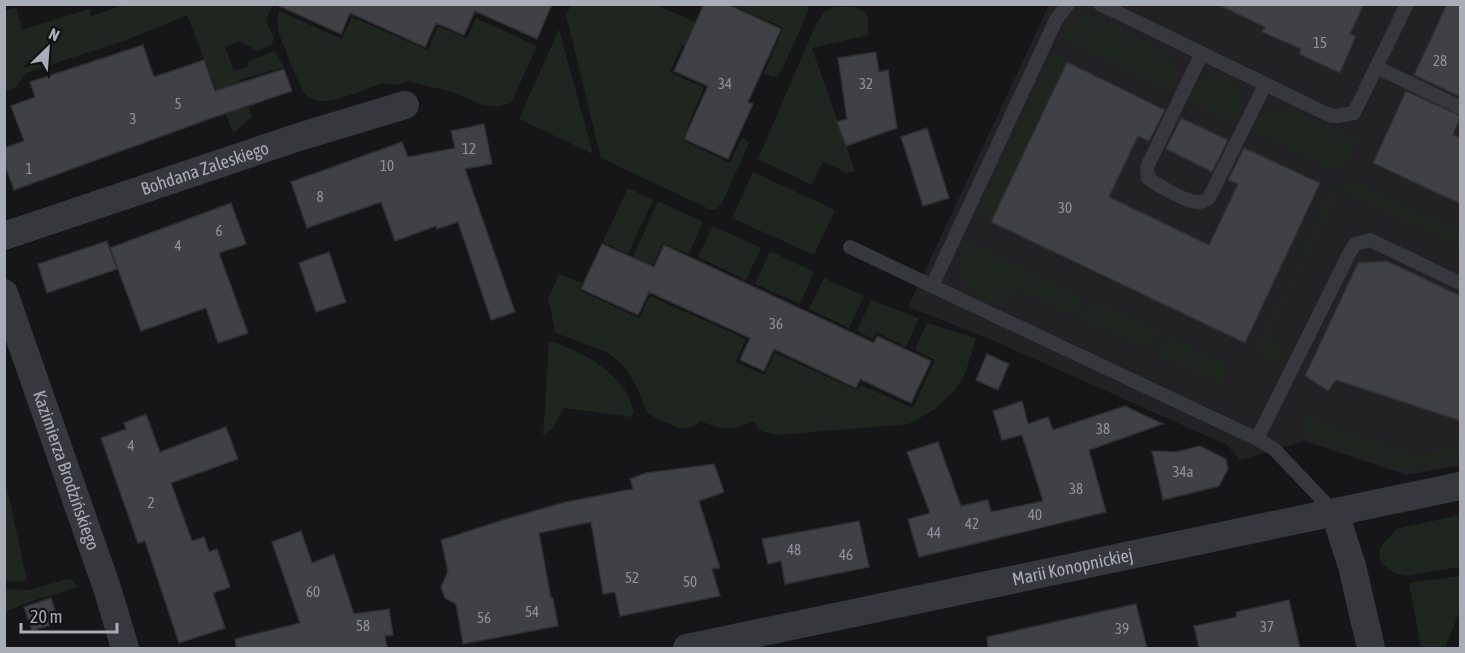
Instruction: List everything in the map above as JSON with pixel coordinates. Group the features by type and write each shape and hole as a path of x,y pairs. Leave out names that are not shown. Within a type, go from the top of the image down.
{"street":[{"name":"Bohdana Zaleskiego","path":"4,236 302,136 405,105"},
{"name":"Kazimierza Brodzińskiego","path":"4,293 107,588 125,648"},
{"name":"Marii Konopnickiej","path":"687,648 1461,486"},
{"path":"1335,513 1352,566 1371,648"}],"lane":[{"path":"932,286 1056,20 1068,4"},
{"path":"1100,4 1329,115 1354,113 1407,4"},
{"path":"1202,53 1147,167 1148,178 1157,185 1191,201 1203,202 1209,198 1265,85"},
{"path":"1376,67 1461,107"},
{"path":"1257,439 1356,244 1370,240 1461,283"},
{"path":"850,247 1257,439 1274,449 1335,513"}],"shaded area":[{"path":"1137,4 1142,7 1143,4 1460,5 1460,465 1407,475 1305,441 1240,460 1227,445 983,336 908,307 1049,5"},
{"path":"124,5 272,5 266,21 274,38 272,45 257,51 240,41 225,47 234,71 249,66 247,62 274,51 284,67 239,80 252,118 233,133 187,15 129,39 26,73 16,87 5,91 5,10 16,8 22,30 89,9 91,16"},
{"path":"571,5 656,5 716,31 705,56 682,45 670,72 704,88 682,140 730,163 742,137 749,143 721,205 716,209 709,209 601,158 566,15"},
{"path":"733,5 808,5 808,11 782,70 777,76 772,77 764,73 783,28"},
{"path":"834,7 854,7 865,12 868,18 868,35 812,48 855,171 847,173 823,161 812,185 758,159 816,24 825,11"},
{"path":"279,11 342,39 352,17 428,50 438,26 467,38 476,18 537,46 511,103 497,107 479,104 456,93 407,81 399,84 381,84 339,99 319,101 310,98 304,92 297,78 279,32 277,22"},
{"path":"1093,15 1169,52 1174,71 1170,90 1062,39 1074,22 1082,17"},
{"path":"559,29 593,154 519,119"},
{"path":"1053,55 1067,62 992,219 978,213"},
{"path":"1214,75 1233,81 1241,91 1242,104 1235,122 1187,99 1197,83"},
{"path":"1276,109 1298,112 1357,138 1344,165 1331,168 1251,129 1259,118"},
{"path":"753,172 835,210 814,255 732,218"},
{"path":"1356,183 1460,233 1460,246 1340,188 1268,334 1284,358 1279,368 1256,348 1333,188"},
{"path":"628,188 653,200 628,254 603,242"},
{"path":"658,201 703,222 689,254 663,243 653,265 633,257"},
{"path":"713,226 761,248 746,280 698,257"},
{"path":"966,241 1083,297 1075,315 1019,289 999,306 969,289 963,282 959,265"},
{"path":"770,251 814,272 800,304 755,284"},
{"path":"559,274 582,283 579,290 639,318 650,296 746,339 736,362 764,375 775,353 857,390 861,385 913,408 935,360 915,350 927,323 976,338 965,374 954,391 935,409 909,424 777,435 761,431 753,421 727,428 700,421 693,427 679,428 657,419 646,411 636,385 622,364 608,353 556,333 548,299"},
{"path":"824,278 864,296 849,328 809,309"},
{"path":"871,300 919,318 906,347 876,332 873,339 857,331"},
{"path":"1091,301 1157,332 1149,349 1082,318"},
{"path":"1164,336 1228,367 1220,386 1213,378 1157,353"},
{"path":"549,341 580,353 609,372 627,394 634,411 631,417 564,408 552,428 543,436"},
{"path":"1304,417 1412,456 1444,452 1457,442 1460,436 1460,458 1404,468 1386,464 1304,434"},
{"path":"5,479 27,580 20,582 5,581"},
{"path":"1460,515 1460,567 1405,576 1395,573 1382,564 1379,558 1380,548 1396,529"},
{"path":"1460,576 1460,610 1445,648 1421,648 1409,583"},
{"path":"67,579 72,580 78,587 5,612 5,589 30,590"}],"building":[{"path":"275,4 552,4 537,39 475,11 464,35 436,23 425,47 350,13 341,34"},
{"path":"704,4 727,4 781,29 748,102 753,104 728,159 684,139 708,86 674,71"},
{"path":"1217,4 1364,4 1350,34 1356,36 1340,73 1299,54 1301,49 1262,32 1265,27"},
{"path":"1447,4 1461,4 1461,97 1414,75"},
{"path":"143,45 154,77 204,60 215,91 284,69 292,91 14,190 4,162 4,148 24,141 11,106 35,97 30,82"},
{"path":"876,52 879,72 888,70 897,128 846,146 837,122 847,119 838,58"},
{"path":"1067,62 1165,110 1149,141 1138,136 1109,197 1209,245 1238,184 1228,180 1244,148 1320,183 1245,343 991,222"},
{"path":"1406,91 1461,116 1453,135 1461,138 1461,204 1373,163"},
{"path":"1181,118 1228,140 1212,172 1166,149"},
{"path":"484,124 492,164 465,169 515,312 491,320 458,222 437,229 436,226 395,241 381,202 307,228 291,182 402,142 408,157 455,148 451,131"},
{"path":"927,128 949,198 923,206 901,137"},
{"path":"231,203 246,244 219,253 248,333 218,343 206,308 141,331 110,248"},
{"path":"107,241 117,269 47,293 38,264"},
{"path":"602,244 654,267 664,245 874,343 877,336 931,361 911,403 860,379 856,388 774,349 764,371 740,360 750,338 649,292 638,315 581,289"},
{"path":"329,252 346,302 316,312 299,263"},
{"path":"1387,261 1461,296 1461,421 1336,380 1328,391 1305,376 1358,263"},
{"path":"987,354 1009,364 998,390 976,380"},
{"path":"1022,401 1028,424 1048,417 1053,430 1125,406 1163,424 1089,450 1106,512 919,557 908,519 930,513 907,452 938,442 961,506 988,500 991,512 1043,501 1022,435 1002,440 993,411"},
{"path":"146,414 160,452 226,427 238,459 171,483 192,541 204,537 209,552 217,549 230,587 213,593 225,628 179,643 145,541 138,543 101,438 126,429 124,423"},
{"path":"1200,446 1226,459 1228,469 1219,486 1163,500 1152,451 1176,452"},
{"path":"714,464 724,492 699,501 720,568 712,569 720,596 620,616 615,592 603,594 591,522 539,533 558,626 463,644 456,604 445,598 441,587 448,571 441,540 566,502 633,489 630,479 646,473"},
{"path":"859,521 869,567 785,584 781,561 768,564 762,539"},
{"path":"301,531 312,563 334,554 354,614 389,609 393,635 385,636 387,648 236,648 235,639 300,623 272,542"},
{"path":"51,598 59,622 32,631 24,607"},
{"path":"1289,600 1300,648 1199,648 1194,626 1237,617 1236,612"},
{"path":"1136,604 1147,648 988,648 987,637"}]}
